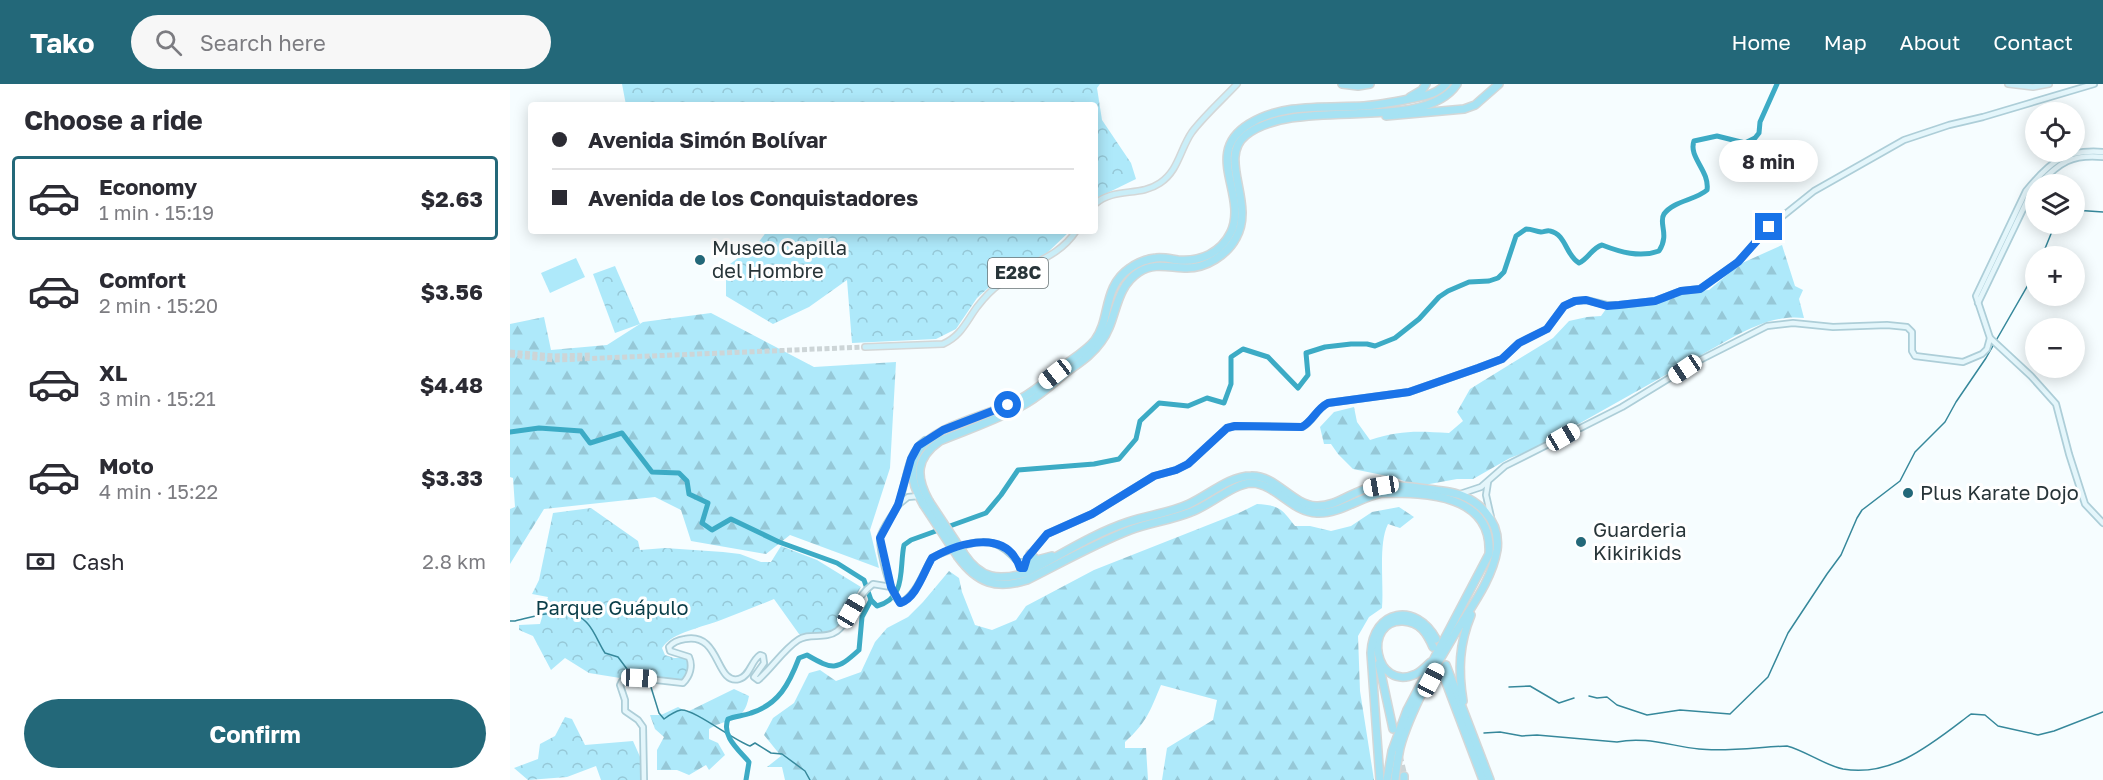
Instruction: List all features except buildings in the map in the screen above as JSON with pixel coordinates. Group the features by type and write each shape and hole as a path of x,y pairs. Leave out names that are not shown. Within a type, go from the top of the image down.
{"highway":[{"path":"1342,84 1358,86 1370,84"},
{"path":"1395,102 1417,93 1426,84"},
{"path":"1387,780 1392,751 1399,730 1489,554 1488,533 1480,519 1468,507 1452,500 1382,493 1371,495 1331,512 1310,513 1293,506 1263,486 1253,483 1243,485 1191,512 1124,533 1027,580 1015,584 999,584 973,575 926,502 919,496 912,470 916,456 930,437 1017,401 1080,354 1095,340 1113,288 1119,278 1130,268 1156,258 1193,260 1218,249 1231,231 1235,218 1235,205 1226,163 1228,150 1239,131 1250,123 1270,115 1306,108 1366,106 1395,102 1430,95 1446,84"},
{"path":"926,502 920,468 929,448 1029,401 1094,351 1108,330 1126,282 1139,272 1161,265 1188,268 1201,266 1220,256 1234,241 1242,224 1243,210 1234,162 1235,153 1244,137 1254,129 1296,117 1375,114 1438,101 1452,92 1457,84"},
{"path":"1375,114 1388,116 1464,109 1475,105 1499,84"},
{"path":"961,556 984,574 1011,577 1026,573 1109,529 1188,505 1228,482 1249,476 1258,476 1270,481 1305,504 1314,506 1326,506 1368,488 1381,486 1400,486 1460,494 1479,505 1492,522 1497,548 1494,562 1406,731 1400,749 1395,780"},
{"path":"1030,554 1037,560 1069,551"},
{"path":"1011,577 1022,564 1036,563 1052,556"},
{"path":"1463,709 1460,653 1475,602"},
{"path":"1380,780 1371,652 1374,634 1385,621 1393,616 1402,615 1420,620 1431,630 1436,639"},
{"path":"1393,729 1378,657 1378,640 1389,626 1399,621 1410,622 1423,629 1433,647"},
{"path":"1378,657 1388,671 1394,675 1404,676 1419,672 1435,658"},
{"path":"1483,780 1444,668 1463,709 1490,780"}],"main road":[{"path":"1098,202 1111,194 1148,189 1163,181 1177,166 1193,131 1237,84"},
{"path":"2008,84 2033,87 2049,84"},
{"name":"E28C","path":"865,346 935,342 947,339 967,322 985,297 1001,283 1056,252 1067,244 1074,234"}],"street":[{"path":"930,437 918,446 912,456 898,505 880,538 891,589 900,603 903,603 913,591 932,558 973,542 988,542 1000,545 1022,564 1051,531 1092,514 1154,476 1188,464 1227,428 1235,426 1302,427 1308,424 1318,408 1328,403 1409,392 1478,368 1502,359 1519,343 1547,329 1564,306 1575,301 1586,300 1607,306 1619,305 1655,301 1681,291 1700,289 1738,262 1769,227 1814,192 1904,140 2094,84"},
{"path":"2103,152 2084,151 2063,156 2034,181 2026,191 1976,296 1990,338 2031,376 2056,404 2068,454 2085,504 2103,522"},
{"path":"2049,174 2063,162 2073,158 2103,157"},
{"path":"1978,303 2025,205"},
{"path":"1460,494 1481,487 1505,466 1622,407 1694,363 1767,326 1793,323 1821,326 1887,324 1907,327 1912,332 1912,351 1915,356 1958,362 1982,354 1987,349 1990,338"},
{"path":"1488,482 1486,495 1492,522"},
{"path":"898,505 908,497 919,496"},
{"path":"644,780 644,731 638,720 625,711 625,700 620,685 622,681 639,678 683,683 688,675 691,661 689,657 673,654 669,651 669,647 677,641 694,638 704,641 709,646 724,673 736,680 744,676 756,657 763,656 764,663 754,677 758,680 796,641 806,637 830,635 840,629 864,591 873,584 891,589"}],"green space":[{"path":"622,84 1100,84 1097,88 1102,120 1131,163 1136,179 1098,198 1098,102 625,102"},
{"path":"765,234 1067,234 1047,253 995,282 977,298 956,329 936,339 852,343 847,280 809,307 773,324 726,296 726,267 758,243"},
{"path":"1782,245 1795,286 1803,290 1799,299 1804,318 1777,319 1743,332 1534,449 1510,458 1473,479 1457,479 1424,485 1410,484 1397,478 1353,469 1331,444 1324,444 1320,427 1334,412 1354,407 1357,422 1370,440 1409,432 1449,433 1463,421 1457,412 1470,389 1553,338 1569,321 1601,316 1606,309 1637,305 1683,292 1709,290 1740,264"},
{"path":"576,258 585,277 550,293 541,273"},
{"path":"615,266 640,324 615,333 593,274"},
{"path":"711,313 814,367 896,362 890,468 870,530 879,568 790,535 766,554 691,541 681,510 655,497 544,509 510,564 510,509 515,507 513,478 510,477 510,324 544,317 551,350 607,345 643,322"},
{"path":"1257,504 1270,505 1279,509 1295,526 1310,526 1331,531 1351,526 1372,512 1399,507 1414,517 1400,528 1388,524 1382,553 1382,608 1369,617 1358,636 1360,691 1374,780 1162,780 1167,748 1213,720 1217,700 1161,685 1143,722 1125,742 1125,748 1146,748 1148,780 785,780 782,767 767,767 781,756 764,735 773,718 794,703 809,673 820,670 836,681 861,672 875,642 887,628 908,617 949,571 959,578 975,625 992,630 1016,620 1026,606 1094,570"},
{"name":"Parque Guápulo","path":"591,508 638,541 640,550 665,548 723,552 740,554 761,562 771,562 781,546 817,560 861,587 849,610 830,631 799,634 774,599 673,638 662,648 665,655 684,658 691,665 682,681 638,676 620,678 589,673 565,658 551,670 533,636 519,630 519,625 540,624 548,597 532,594 539,580 553,513"},
{"path":"734,689 749,696 747,705 739,716 709,729 709,739 718,743 725,755 709,770 706,765 689,775 677,770 657,770 657,750 664,737 655,729 650,715 661,715 678,707 687,712"},
{"path":"565,717 572,719 585,745 633,741 641,759 642,780 601,780 596,766 567,777 528,780 514,768 538,759 540,744 555,736"}],"waterway":[{"path":"746,780 749,762 729,737 726,725 728,719 761,709 776,698 787,684 799,658 807,655 823,664 834,666 845,662 859,650 862,617 871,600 877,606 887,602 893,596 900,581 904,545 911,540 986,513 1018,470 1094,464 1119,459 1136,439 1140,421 1159,403 1188,406 1207,398 1224,403 1231,384 1231,357 1243,349 1268,357 1298,388 1308,375 1306,353 1325,347 1351,344 1375,346 1395,338 1448,291 1469,282 1498,278 1504,272 1516,236 1526,229 1555,233 1579,263 1602,245 1637,254 1659,251 1664,239 1662,221 1664,214 1673,206 1707,190 1705,177 1694,153 1694,141 1717,136 1745,143 1755,138 1759,133 1760,122 1777,84"},
{"path":"2085,211 2103,212"},
{"path":"2046,246 2051,234"},
{"path":"1589,696 1607,697 1617,705 1647,715 1680,710 1730,714 1768,677 1788,633 1841,555 1862,510 1900,481 1915,452 1945,422 1986,358 2025,290"},
{"path":"510,432 539,428 581,431 590,443 622,433 652,472 679,473 687,481 689,494 708,503 702,523 712,530 731,519 779,542 837,563 864,580 871,600"},
{"path":"510,621 553,613 572,614 581,618 588,624 605,653 618,657 633,677"},
{"path":"640,681 650,684 659,713 664,719 681,710 695,714 750,746 755,743 771,753 782,754 805,771 810,780"},
{"path":"1509,687 1530,686 1559,703 1574,698"},
{"path":"1484,733 1500,732 1522,736 1537,735 1617,742 1638,740 1709,750 1787,746 1836,767 1861,770 1879,768 1912,755 1971,714 1985,715 1998,726 2038,735 2103,712"}],"tunnel":[{"path":"510,355 555,360 865,347"},
{"path":"510,352 554,356 590,355"},
{"path":"1399,755 1404,776"}],"place":[{"name":"Museo Capilla del Hombre","path":"700,260"},
{"name":"Plus Karate Dojo","path":"1908,493"},
{"name":"Guarderia Kikirikids","path":"1581,542"}],"route":[{"path":"1008,405 943,430 918,446 911,459 898,505 880,538 891,587 898,602 905,602 934,556 973,542 1000,545 1009,552 1021,569 1024,568 1027,558 1044,537 1054,529 1092,514 1154,476 1188,464 1227,428 1235,426 1302,427 1308,424 1318,408 1328,403 1409,392 1478,368 1502,359 1519,343 1547,329 1564,306 1575,301 1586,300 1607,306 1619,305 1655,301 1681,291 1700,289 1738,262 1769,227"}]}
